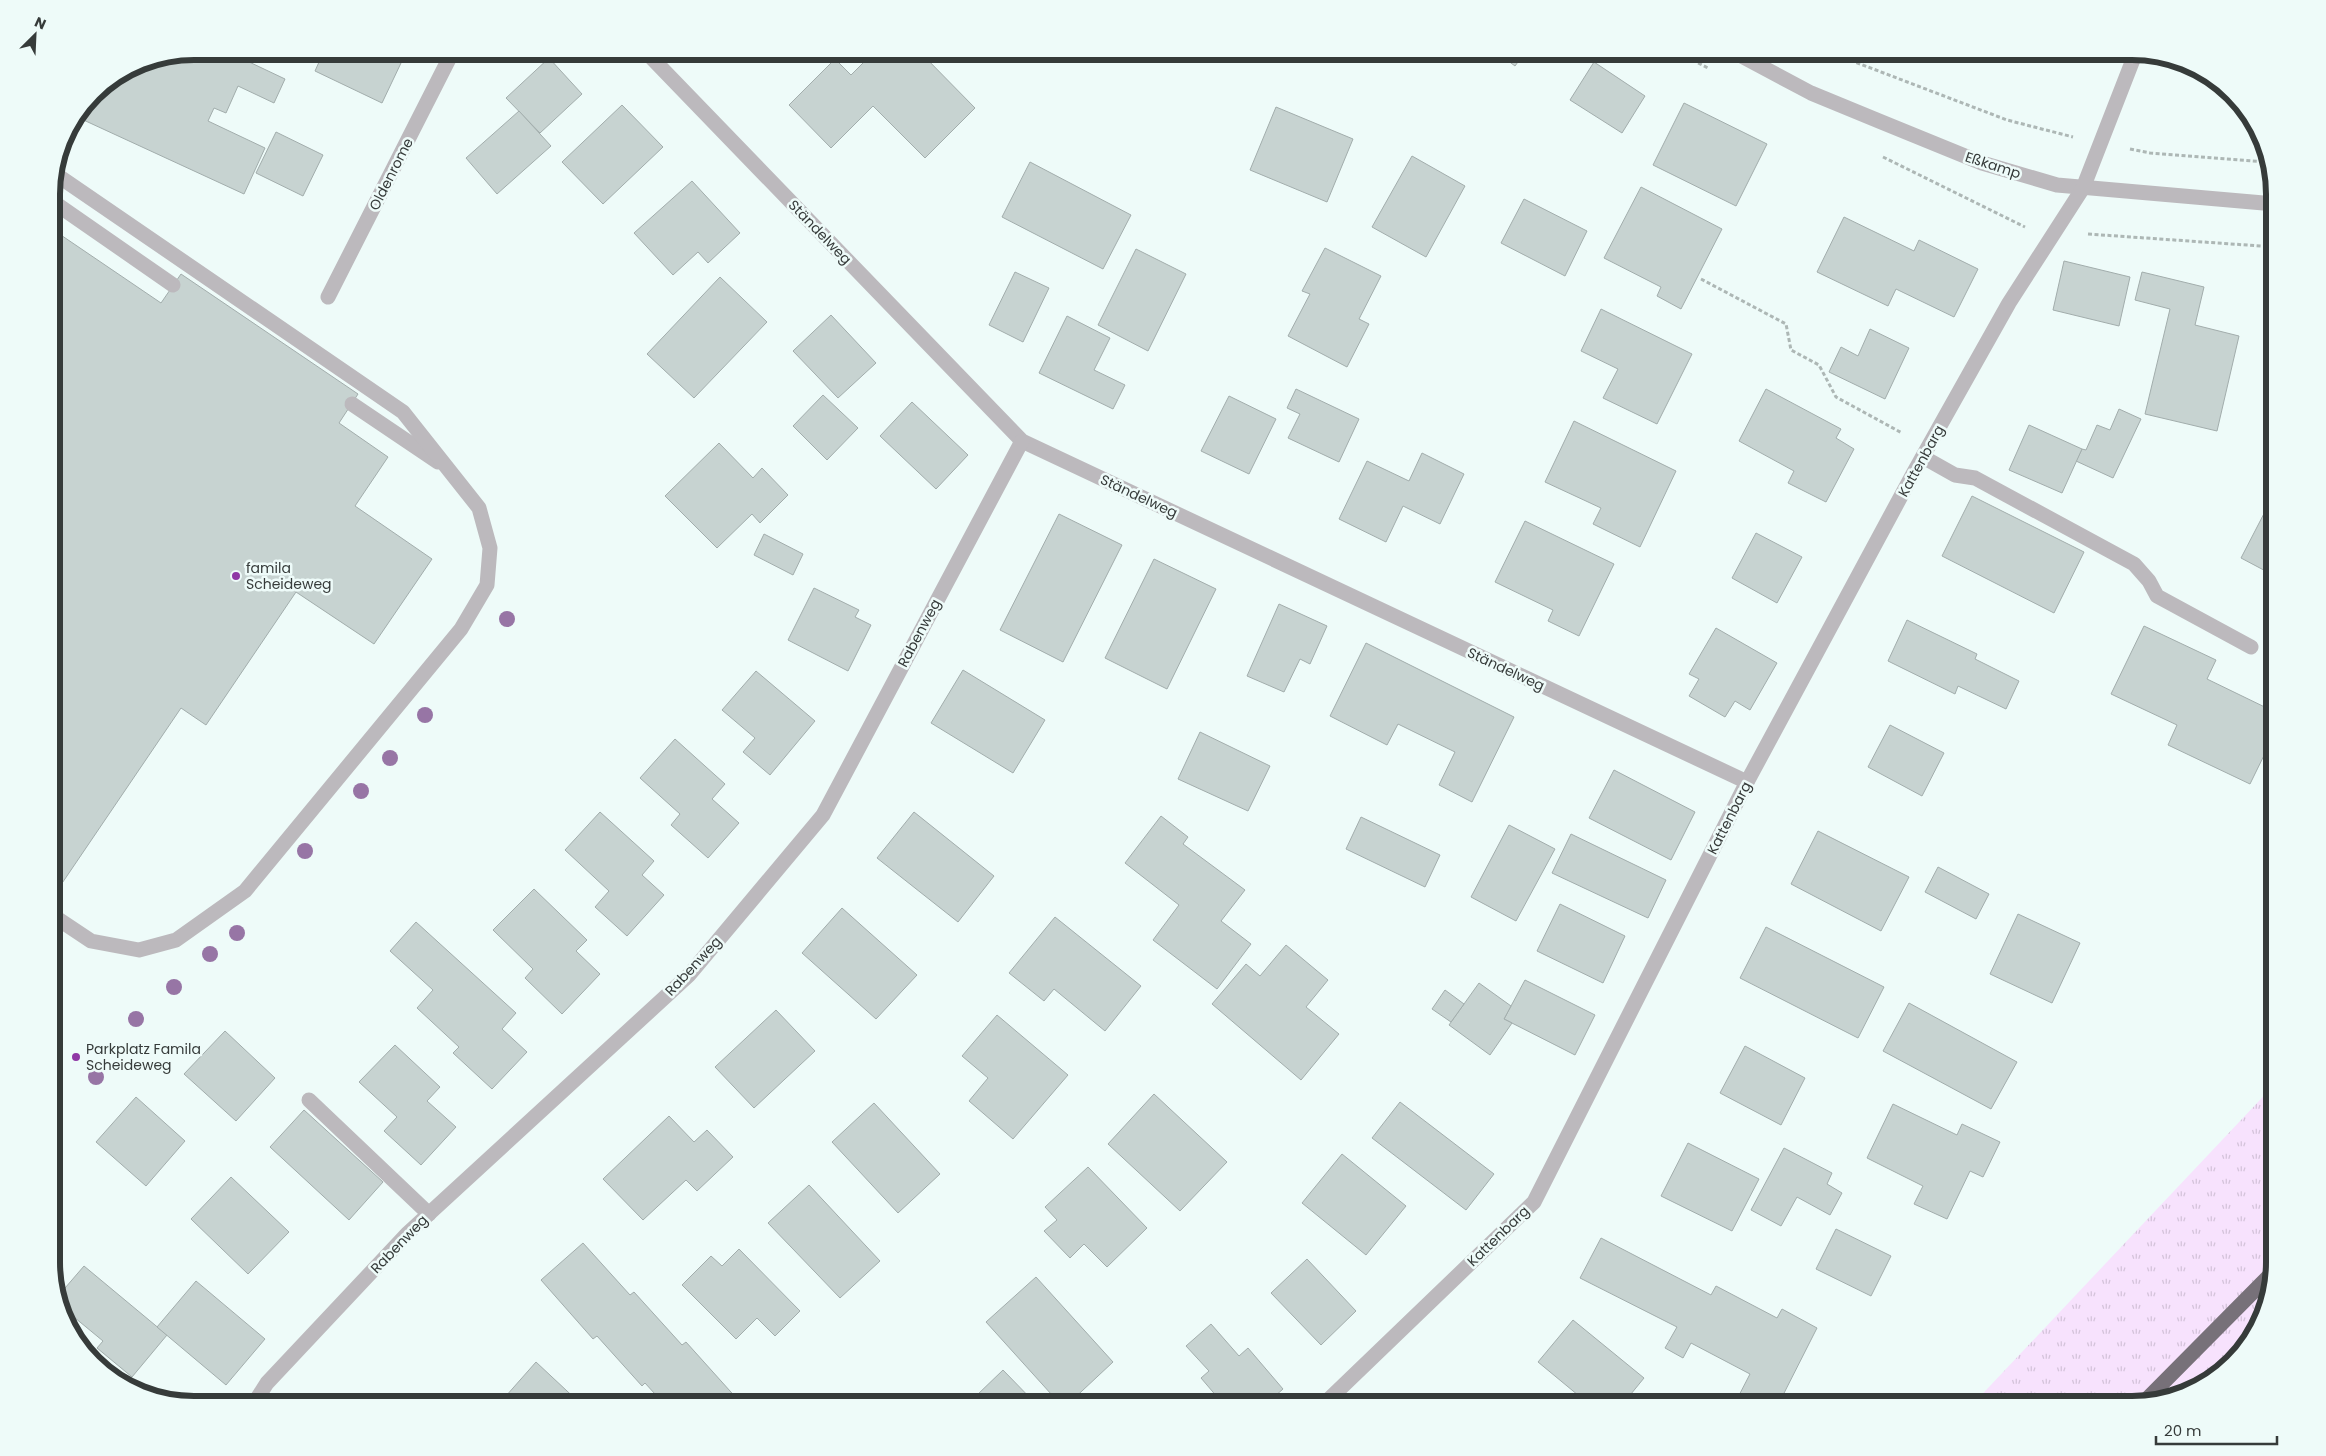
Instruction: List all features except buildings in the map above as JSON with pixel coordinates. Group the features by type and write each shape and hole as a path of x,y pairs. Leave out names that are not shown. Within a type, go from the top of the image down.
{"highway":[{"path":"2152,1394 2265,1280"}],"street":[{"name":"Oldenrome","path":"328,297 448,60"},
{"name":"Ständelweg","path":"654,60 1022,441 1747,782"},
{"name":"Eßkamp","path":"1749,60 1811,93 1982,163 2057,185 2266,203"},
{"name":"Kattenbarg","path":"1333,1396 1534,1202 1747,782 1925,452 2009,304 2083,188 2133,60"},
{"path":"60,920 91,941 139,950 176,940 245,891 461,629 487,585 490,548 479,508 452,471 403,412 61,178"},
{"path":"60,207 173,285"},
{"path":"352,404 452,471"},
{"name":"Rabenweg","path":"259,1396 268,1383 429,1214 688,975 823,815 1022,441"},
{"path":"1925,452 1955,475 1975,478 2134,564 2149,581 2157,596 2251,647"},
{"path":"309,1100 429,1214"}],"path":[{"path":"1850,60 2007,120 2100,144 2150,153 2262,162"},
{"path":"1700,279 1786,324 1790,350 1819,365 1836,397 1925,452"}],"green space":[{"path":"2266,1094 2265,1280 2256,1314 2238,1344 2227,1357 2214,1368 2184,1386 2150,1395 1980,1396"}],"place":[{"name":"famila Scheideweg","path":"236,576"},
{"name":"Parkplatz Famila Scheideweg","path":"76,1057"}]}
